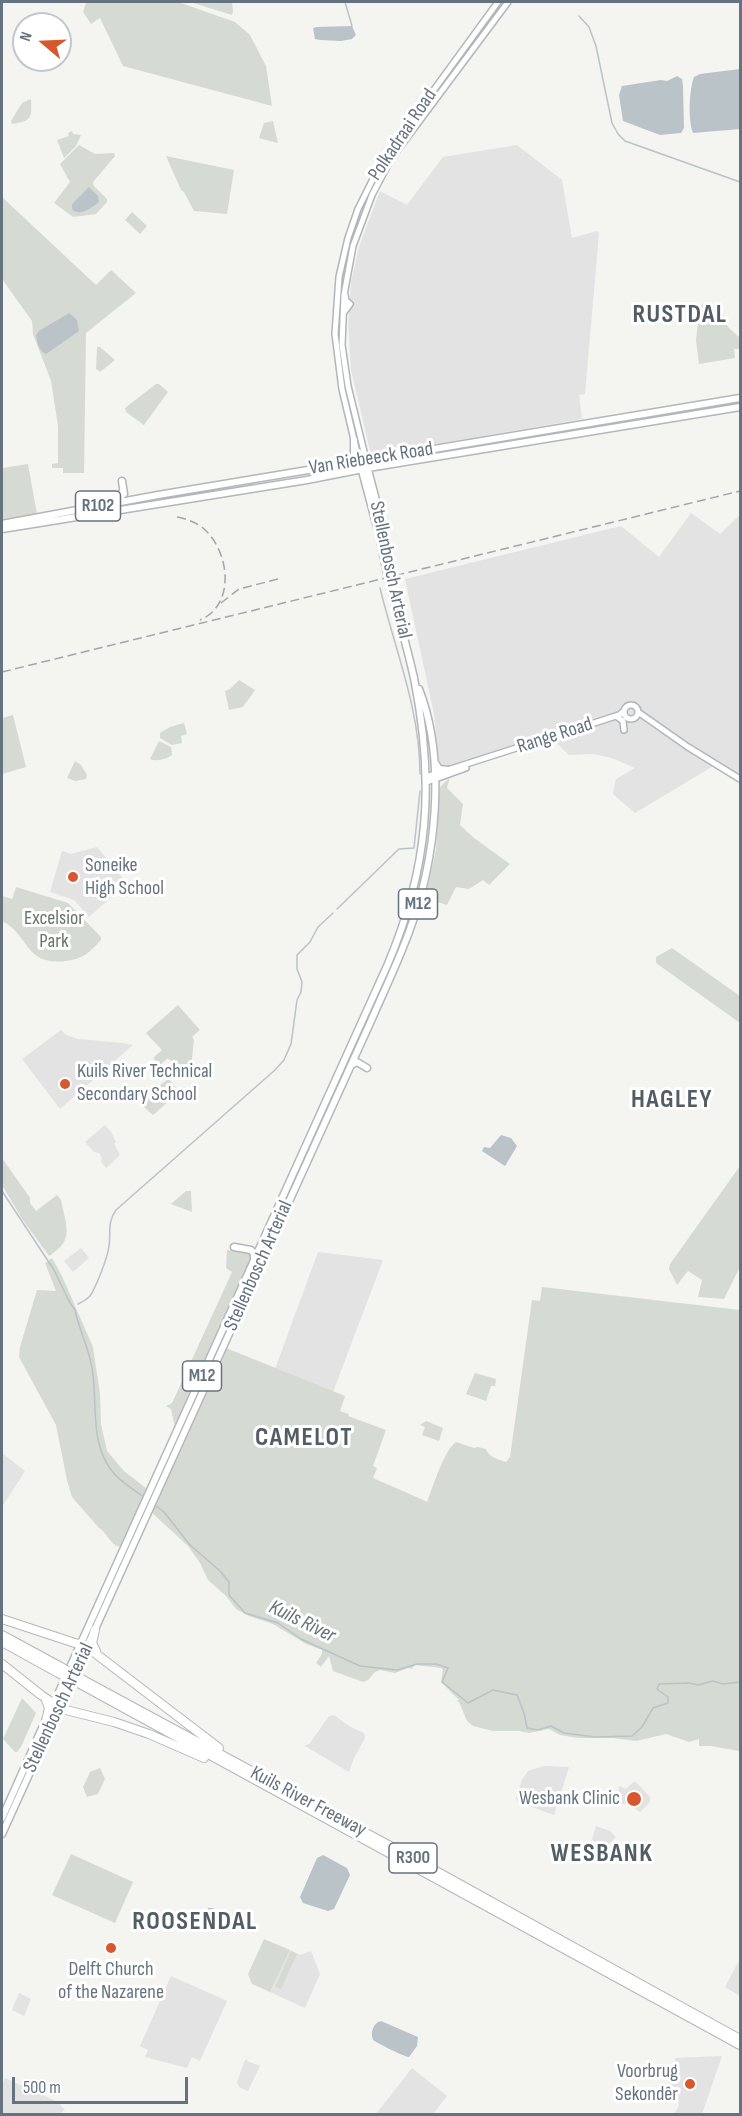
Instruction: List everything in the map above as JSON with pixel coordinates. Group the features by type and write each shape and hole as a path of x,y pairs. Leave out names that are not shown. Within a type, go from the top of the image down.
{"highway":[{"path":"2,1619 84,1645 200,1735 284,1788"},
{"path":"95,1630 92,1645 98,1655"},
{"name":"Kuils River Freeway","path":"2,1635 59,1670 286,1797 730,2036 741,2037"},
{"name":"Kuils River Freeway","path":"2,1641 59,1670"},
{"path":"2,1664 56,1705 149,1734 286,1797"},
{"name":"Kuils River Freeway","path":"82,1683 284,1788 730,2036 741,2046"},
{"path":"41,1695 49,1706 46,1721"}],"main road":[{"name":"Polkadraai Road","path":"362,461 354,440 342,389 335,334 340,273 350,231 370,182 388,151 498,2"},
{"name":"Polkadraai Road","path":"362,461 348,386 342,332 344,312 350,304 345,298 346,279 358,231 384,171 508,2"},
{"name":"Van Riebeeck Road","path":"2,524 130,500 741,398"},
{"name":"Van Riebeeck Road","path":"2,529 741,406"},
{"path":"340,465 349,461 354,455 354,440"},
{"name":"Stellenbosch Arterial","path":"153,1493 400,934 411,903 419,865 426,813 427,780 424,744 414,679 386,568 378,508 362,461"},
{"name":"Stellenbosch Arterial","path":"365,469 374,516 380,533"},
{"path":"122,481 123,490 130,500"},
{"path":"101,506 118,500 123,490"},
{"name":"Stellenbosch Arterial","path":"2,1834 56,1705 403,948 418,904 431,841 434,777 428,716 414,679"},
{"path":"621,714 631,705 636,708 637,715"},
{"path":"621,714 631,719 637,715 645,717 688,747 741,779"},
{"path":"621,714 624,730"},
{"name":"Range Road","path":"434,777 621,714"},
{"path":"433,754 437,768 449,770"},
{"name":"Range Road","path":"427,780 449,770 492,757"},
{"path":"351,1065 358,1063 367,1068"},
{"path":"234,1247 251,1250 254,1261"},
{"name":"Stellenbosch Arterial","path":"84,1645 95,1630 146,1508"},
{"name":"Stellenbosch Arterial","path":"2,1818 46,1721 56,1705"}],"shaded area":[{"path":"352,26 356,35 352,39 341,41 315,39 313,28"},
{"path":"740,69 740,129 693,133 690,105 694,77 700,74"},
{"path":"677,76 682,79 683,86 684,128 681,133 660,135 623,121 619,95 622,86 667,81"},
{"path":"517,145 562,180 572,238 597,231 599,233 585,394 579,395 582,419 371,455 351,370 348,323 351,282 359,247 380,191 407,205 443,157"},
{"path":"89,187 98,196 99,202 86,211 78,212 72,209 72,204"},
{"path":"69,313 77,320 79,331 46,354 44,353 36,335"},
{"path":"691,513 720,534 740,515 740,775 717,762 635,813 613,794 616,779 635,768 612,758 593,754 569,755 547,734 444,768 439,765 434,714 405,579 621,526 659,557"},
{"path":"97,847 127,883 89,917 74,900 50,892 62,851 71,854"},
{"name":"Kuils River Technical Secondary School","path":"61,1030 66,1035 78,1039 133,1045 60,1109 22,1059"},
{"path":"105,1125 116,1142 114,1144 120,1155 106,1168 101,1162 102,1158 99,1153 94,1152 85,1142"},
{"path":"501,1135 511,1138 517,1146 505,1166 482,1151 484,1147 490,1148"},
{"path":"81,1248 89,1258 73,1272 64,1261"},
{"path":"318,1252 383,1260 333,1392 275,1369"},
{"path":"2,1453 25,1471 2,1507"},
{"path":"334,1715 364,1733 365,1738 349,1772 305,1746 310,1743 329,1716"},
{"path":"544,1766 569,1767 554,1815 518,1802 516,1798 522,1780 528,1771"},
{"name":"Wesbank Clinic","path":"636,1782 650,1797 650,1802 640,1812 629,1804 618,1804 619,1786 626,1789"},
{"path":"596,1826 610,1831 616,1837 608,1845 598,1845 592,1839"},
{"path":"323,1855 347,1868 350,1875 334,1909 328,1911 303,1903 300,1897 317,1858"},
{"path":"208,1908 233,1917 237,1922 235,1927 227,1930 206,1918 204,1916"},
{"path":"290,1950 300,1955 311,1951 320,1974 305,2008 270,1992"},
{"path":"740,1959 740,1996 725,1987"},
{"path":"171,1976 227,2001 200,2061 192,2057 187,2068 145,2057 148,2050 140,2046"},
{"path":"19,1993 31,1999 24,2016 12,2010"},
{"path":"381,2021 418,2037 417,2046 409,2057 373,2040 373,2029"},
{"name":"Voorbrug Sekondêr","path":"722,2056 702,2114 674,2114 679,2106 678,2091 669,2091 668,2078 677,2077 675,2058"},
{"path":"248,2059 247,2061 260,2066 248,2091 239,2087 237,2082 245,2060"},
{"path":"412,2068 447,2096 433,2114 376,2114"},
{"path":"5,2078 58,2102 65,2110 59,2114 2,2114 2,2085"}],"green space":[{"path":"83,2 178,2 235,22 250,35 266,66 272,106 123,66 100,18 91,24 83,12 86,3"},
{"path":"190,2 232,2 232,15"},
{"path":"31,99 29,118 24,122 12,124 11,121 22,103"},
{"path":"273,121 278,143 259,138 264,123"},
{"path":"72,131 73,134 81,135 76,146 64,158 57,140 69,136 68,133"},
{"path":"79,145 95,154 114,153 115,156 93,182 107,202 96,214 73,217 54,203 70,182 60,164"},
{"path":"166,156 234,170 227,214 194,211 181,190"},
{"path":"2,197 96,285 111,270 136,293 86,333 84,473 63,473 63,468 52,468 52,464 58,463 58,426 51,381 33,334 32,321 2,279"},
{"path":"132,212 147,226 140,234 125,220"},
{"path":"700,305 721,307 728,327 740,338 740,349 734,349 735,358 699,364 696,340"},
{"path":"97,347 115,360 100,372 96,369"},
{"path":"156,384 168,392 144,425 126,412 125,408"},
{"path":"28,464 37,514 2,521 2,468"},
{"path":"239,680 255,690 243,707 229,710 225,691"},
{"path":"13,715 26,767 2,774 2,718"},
{"path":"184,723 187,734 181,736 182,743 172,745 160,738 160,733"},
{"path":"159,741 171,747 172,755 161,760 150,759"},
{"path":"75,761 81,765 87,775 86,779 75,781 67,778"},
{"path":"450,777 447,788 463,804 460,825 510,864 489,885 483,880 469,889 456,887 447,905 425,898 436,850 440,787"},
{"name":"Excelsior Park","path":"16,887 68,903 101,937 101,940 85,955 77,959 52,961 42,959 11,927 2,921 2,896 12,899"},
{"path":"672,948 740,996 740,1023 656,963 656,957"},
{"path":"178,1005 200,1030 192,1037 194,1040 191,1067 183,1074 168,1058 160,1065 153,1058 162,1050 146,1033"},
{"path":"170,1080 179,1092 153,1115 138,1102"},
{"path":"2,1158 30,1198 30,1203 36,1211 57,1195 61,1200 66,1238 63,1244 49,1256 22,1219 2,1185"},
{"path":"740,1166 740,1267 724,1299 698,1297 702,1280 688,1271 677,1285 669,1269 670,1264"},
{"path":"186,1191 191,1191 192,1212 171,1204"},
{"path":"227,1250 247,1251 251,1254 251,1259 175,1427 171,1409 166,1406 172,1403 232,1272 226,1268"},
{"path":"52,1258 93,1347 100,1394 101,1424 107,1451 124,1471 147,1489 121,1547 111,1542 72,1497 56,1425 19,1357 37,1290 56,1291 45,1263"},
{"path":"542,1287 740,1310 739,1751 699,1746 699,1739 689,1742 666,1734 636,1741 613,1738 578,1738 560,1735 549,1729 529,1733 493,1731 473,1726 467,1721 459,1702 456,1701 459,1700 441,1682 443,1670 441,1668 415,1665 412,1668 414,1669 408,1668 395,1673 380,1670 363,1682 333,1671 329,1656 321,1667 316,1663 322,1650 306,1644 273,1624 236,1609 226,1596 208,1580 188,1546 151,1512 226,1348 345,1396 340,1411 386,1430 373,1466 377,1468 373,1478 427,1502 443,1461 456,1442 486,1449 492,1456 506,1462 510,1457 532,1300 540,1301"},
{"path":"475,1373 496,1379 495,1386 491,1386 486,1401 466,1394"},
{"path":"426,1421 443,1428 439,1441 422,1435 425,1427 420,1425"},
{"path":"22,1698 36,1713 21,1747 15,1752 3,1739"},
{"path":"100,1768 105,1779 98,1794 87,1797 83,1787 90,1772"},
{"path":"71,1854 133,1882 115,1923 52,1895"},
{"path":"264,1939 290,1950 270,1992 252,1984 248,1974"},
{"path":"291,1951 297,1954 281,1989 275,1987"}],"waterway":[{"path":"345,2 352,26"},
{"path":"579,16 589,27 596,46 612,123 618,134 625,141 740,182"},
{"path":"380,588 406,680 416,726 420,774"},
{"path":"337,909 399,849 414,848 420,791"},
{"path":"78,1304 90,1296 101,1272 110,1241 111,1219 116,1210 284,1060 291,1044 297,1000 301,992 302,982 297,969 297,955 310,942 318,927 333,913"},
{"name":"Kuils River","path":"2,1191 54,1270 75,1310 91,1361 97,1435 105,1460 119,1479 144,1497"},
{"name":"Kuils River","path":"155,1505 164,1512 190,1545 220,1571 229,1582 229,1595 245,1613 278,1623 301,1639 360,1666 397,1670 417,1664 436,1664 448,1668 442,1682 468,1703 493,1690 517,1695 527,1728 538,1730 551,1726 564,1733 595,1737 632,1736 642,1727 653,1708 668,1703 668,1697 657,1689 659,1684 698,1685 713,1681 723,1684 740,1682"}],"railway":[{"path":"2,672 740,491"},
{"path":"177,517 203,528 219,550 223,563 224,590 219,603 212,613 200,620"},
{"path":"221,603 239,589 278,579"}],"place":[{"name":"Soneike High School","path":"73,877"},
{"name":"Kuils River Technical Secondary School","path":"65,1084"},
{"name":"Wesbank Clinic","path":"634,1799"},
{"name":"Delft Church of the Nazarene","path":"111,1948"},
{"name":"Voorbrug Sekondêr","path":"690,2084"}],"district":[{"name":"RUSTDAL","path":"680,315"},
{"name":"HAGLEY","path":"672,1100"},
{"name":"CAMELOT","path":"304,1438"},
{"name":"WESBANK","path":"602,1854"},
{"name":"ROOSENDAL","path":"195,1922"}]}
